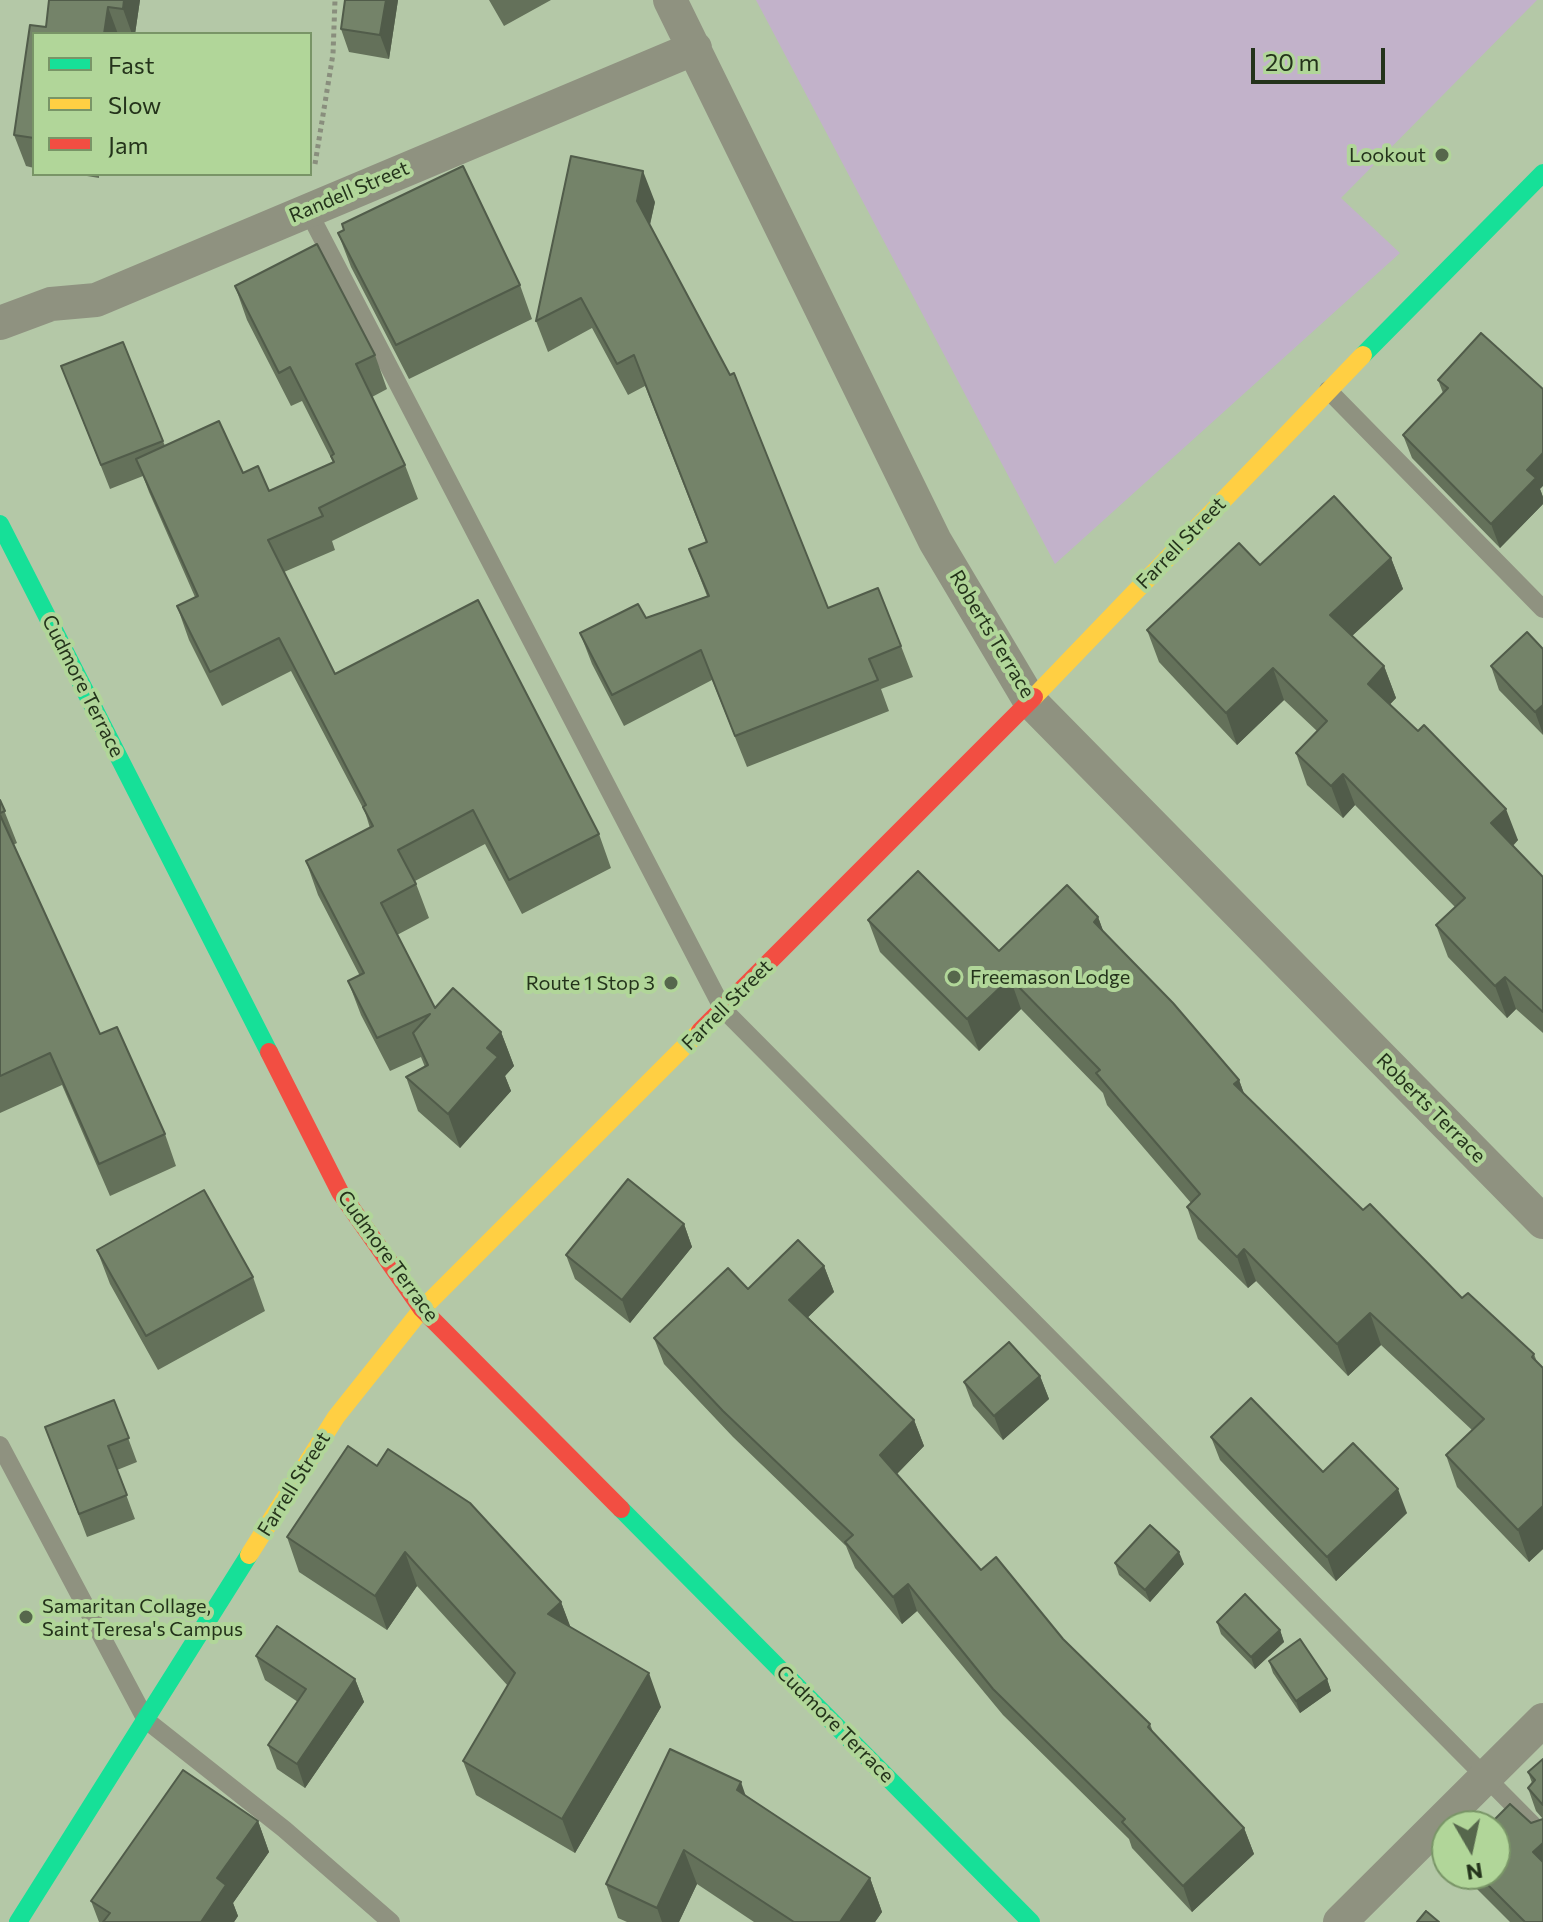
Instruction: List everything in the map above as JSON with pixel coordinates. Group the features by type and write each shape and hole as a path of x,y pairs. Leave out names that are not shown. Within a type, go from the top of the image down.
{"main road":[{"name":"Farrell Street","path":"18,1922 336,1417 422,1309 1030,701 1328,390 1543,173"},
{"name":"Cudmore Terrace","path":"0,524 340,1192 422,1309 1031,1922"}],"street":[{"name":"Roberts Terrace","path":"670,0 935,541 1030,701 1543,1222"},
{"name":"Randell Street","path":"0,323 51,304 96,300 695,48"},
{"path":"1340,1922 1543,1720"}],"lane":[{"path":"307,209 723,1009 1543,1835"},
{"path":"1328,390 1543,609"},
{"path":"0,1445 146,1720 284,1829 391,1922"}],"path":[{"path":"307,209 333,54 335,0"}],"shaded area":[{"path":"756,0 1537,0 1341,198 1400,253 1055,564"}],"building":[{"path":"49,0 124,0 123,9 108,7 104,32 32,32 32,138 14,135 30,25 46,27"},
{"path":"345,0 386,0 380,35 341,29"},
{"path":"571,156 643,171 637,201 730,375 734,373 828,608 878,588 901,646 869,659 878,680 735,736 701,650 612,695 580,633 638,604 646,618 709,596 689,549 707,542 634,355 617,364 581,298 536,321"},
{"path":"463,166 520,285 396,345 338,233 344,230 342,224"},
{"path":"317,244 375,355 356,364 405,465 319,508 323,516 268,540 335,674 478,600 599,834 509,880 473,810 398,850 416,884 381,903 435,1008 453,988 501,1032 487,1048 498,1057 448,1114 406,1077 428,1065 413,1033 430,1014 377,1038 348,981 364,973 306,861 373,826 363,807 366,805 279,638 210,672 177,606 198,596 136,459 219,421 243,473 258,466 269,491 334,462 331,456 334,454 290,367 279,373 235,286"},
{"path":"1481,333 1543,389 1543,453 1527,470 1536,478 1491,524 1403,435 1448,388 1438,380"},
{"path":"123,342 163,441 101,465 61,366"},
{"path":"1334,496 1391,558 1330,615 1384,666 1368,684 1418,731 1424,725 1506,809 1491,823 1543,877 1543,1012 1505,977 1495,986 1436,925 1465,898 1343,774 1331,786 1296,753 1327,721 1273,668 1226,713 1147,630 1239,543 1260,565"},
{"path":"1527,632 1543,649 1543,705 1535,712 1491,666"},
{"path":"0,815 100,1034 117,1027 165,1134 99,1164 50,1053 0,1076"},
{"path":"918,871 999,951 1067,885 1098,917 1094,922 1173,1003 1239,1080 1234,1084 1363,1210 1370,1204 1462,1298 1468,1293 1534,1354 1532,1357 1543,1368 1543,1506 1518,1530 1446,1455 1484,1419 1370,1313 1337,1344 1244,1249 1237,1257 1187,1207 1200,1194 1096,1073 1100,1070 1010,978 967,1019 868,920"},
{"path":"628,1179 684,1224 622,1300 566,1255"},
{"path":"204,1190 253,1277 146,1336 97,1250"},
{"path":"798,1240 824,1266 789,1300 914,1420 880,1455 981,1570 996,1557 1063,1639 1150,1724 1148,1727 1244,1828 1183,1886 1122,1822 1125,1819 993,1689 908,1584 893,1597 845,1542 853,1535 723,1411 654,1338 728,1268 748,1289"},
{"path":"1009,1342 1040,1376 994,1416 964,1382"},
{"path":"1251,1398 1323,1472 1353,1443 1398,1489 1327,1557 1211,1437"},
{"path":"114,1400 129,1438 108,1446 127,1495 79,1514 45,1427"},
{"path":"348,1446 377,1466 388,1449 470,1503 561,1602 548,1614 649,1673 562,1819 463,1761 515,1673 405,1552 375,1596 287,1537"},
{"path":"1150,1525 1179,1552 1145,1590 1115,1563"},
{"path":"1245,1594 1280,1630 1251,1657 1217,1622"},
{"path":"277,1626 355,1679 297,1764 268,1745 306,1689 256,1656"},
{"path":"1300,1639 1327,1679 1296,1701 1269,1661"},
{"path":"670,1749 741,1782 737,1790 870,1878 840,1922 794,1922 684,1850 657,1908 606,1884"},
{"path":"1543,1759 1543,1805 1528,1788 1535,1780 1528,1772"},
{"path":"183,1770 258,1821 217,1878 226,1885 201,1922 103,1922 110,1913 91,1901"},
{"path":"1510,1804 1531,1823 1543,1819 1543,1843 1533,1852 1543,1862 1543,1922 1525,1922 1493,1890 1511,1890 1511,1810 1504,1810"},
{"path":"1426,1911 1439,1922 1417,1922"}],"traffic: fast":[{"path":"1363,355 1543,173"},
{"path":"0,524 269,1052"},
{"path":"621,1509 1031,1922"},
{"path":"18,1922 249,1555"}],"traffic: slow":[{"path":"1034,697 1363,355"},
{"path":"249,1555 336,1417 422,1309 700,1031"}],"traffic: jam":[{"path":"700,1031 1034,697"},
{"path":"269,1052 340,1192 422,1309 621,1509"}],"place":[{"name":"Lookout","path":"1442,155"},
{"name":"Freemason Lodge","path":"954,977"},
{"name":"Route 1 Stop 3","path":"671,983"},
{"name":"Samaritan Collage, Saint Teresa's Campus","path":"26,1617"}]}
